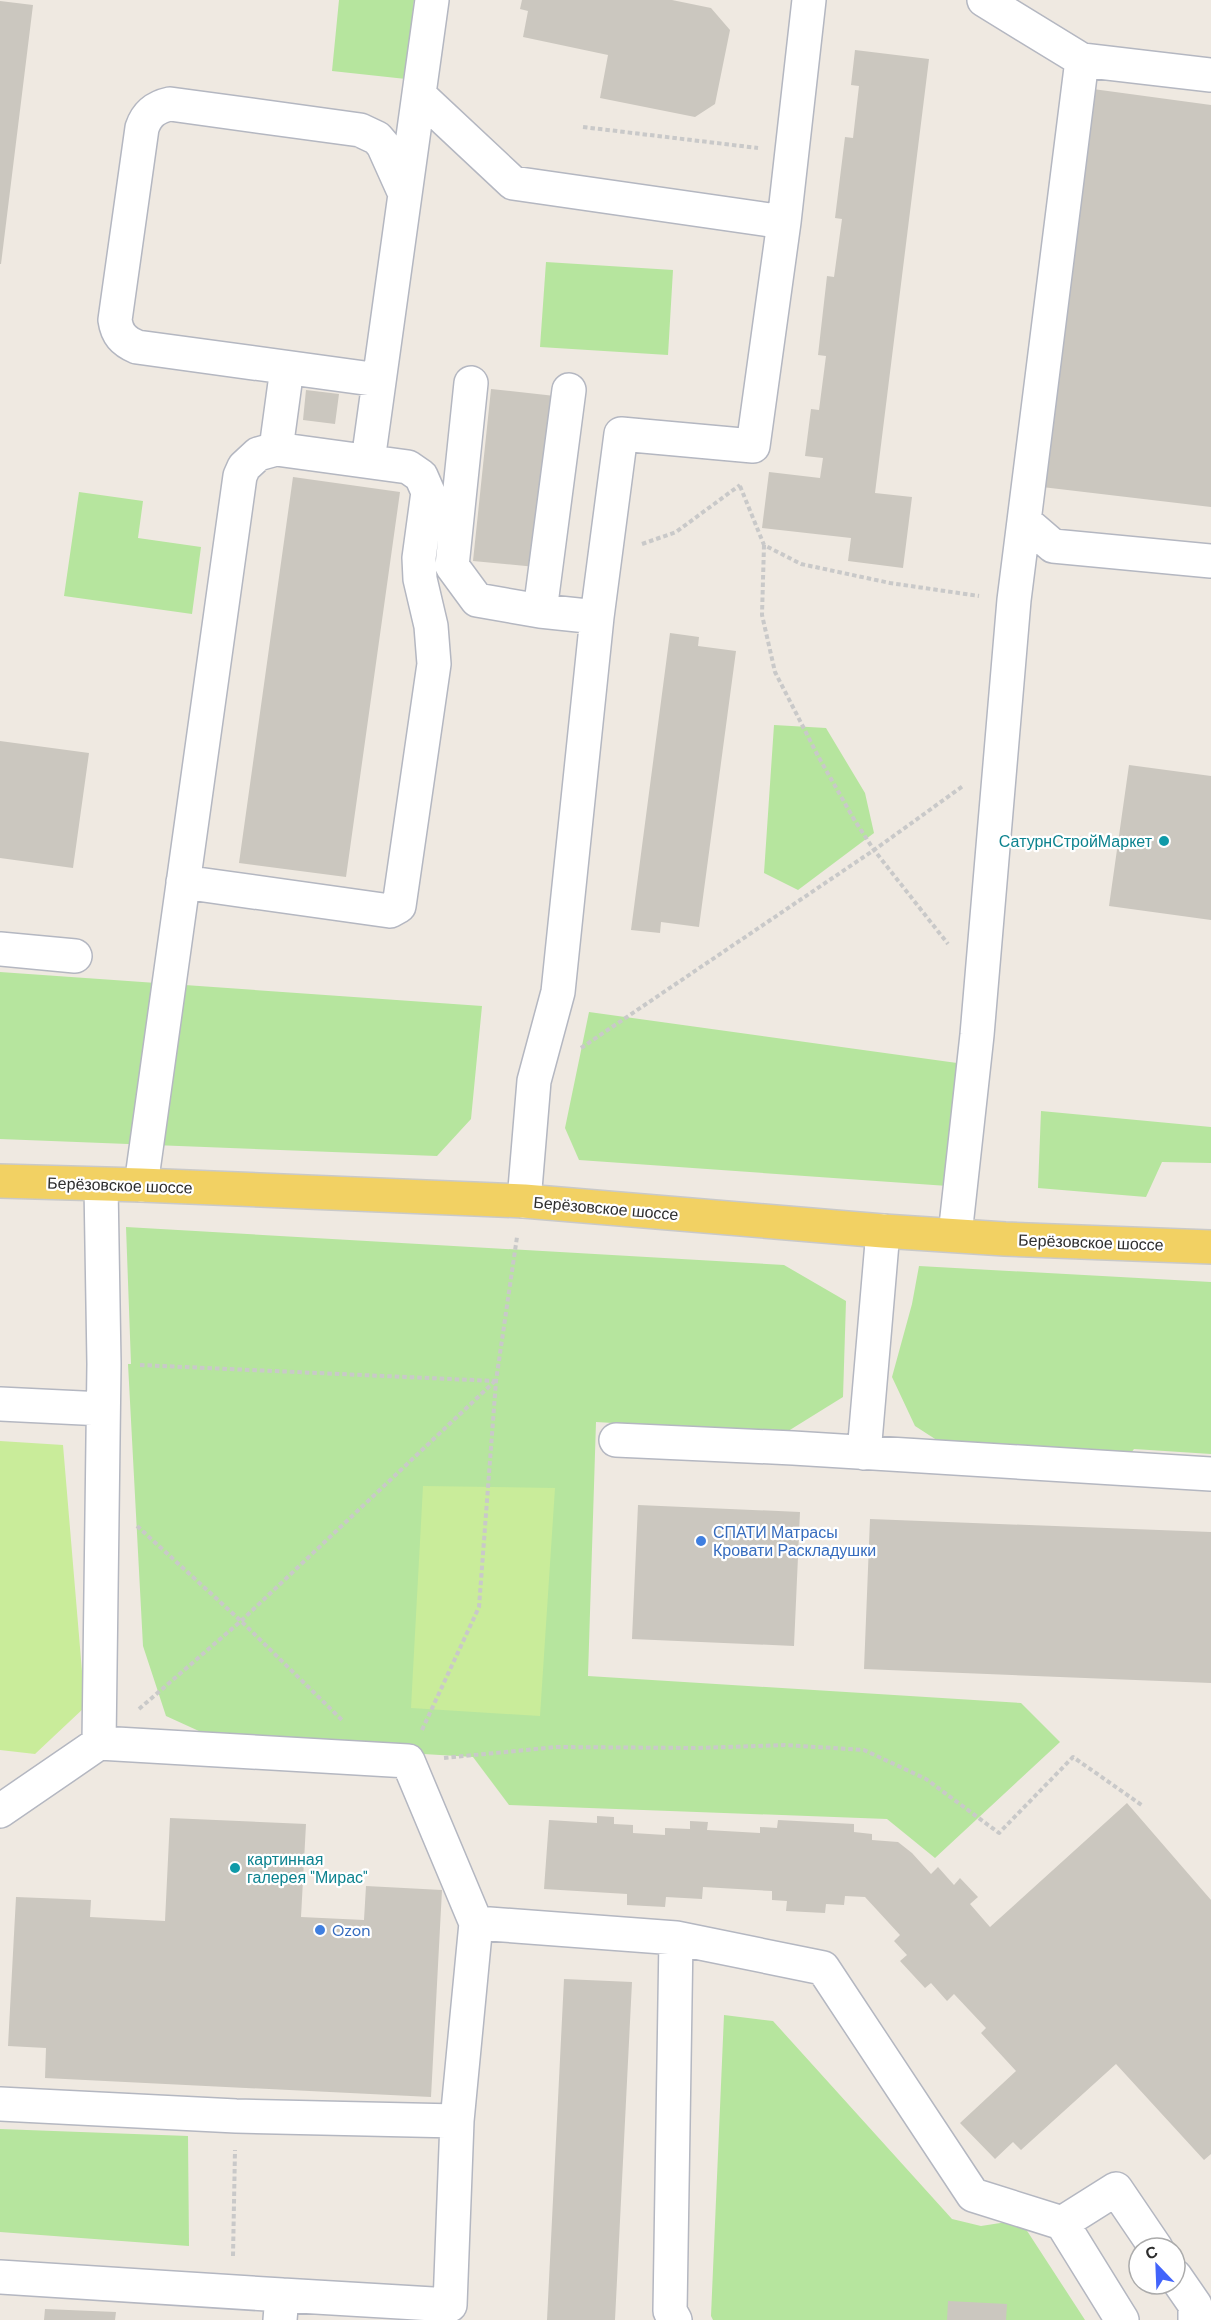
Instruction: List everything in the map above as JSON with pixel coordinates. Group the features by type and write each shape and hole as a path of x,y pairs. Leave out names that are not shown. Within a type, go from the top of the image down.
{"main road":[{"name":"Берёзовское шоссе","path":"0,1181 524,1201 955,1236 1211,1246"}],"lane":[{"path":"368,461 432,0"},
{"path":"524,1201 534,1081 558,992 597,617 621,434 753,446 784,222 809,0"},
{"path":"984,0 1082,60 1211,75"},
{"path":"955,1236 981,981 1014,600 1082,60"},
{"path":"419,96 513,183 784,222"},
{"path":"379,380 137,347 127,343 121,337 116,329 115,320 142,128 145,118 159,106 171,104 360,130 377,138 383,144 405,194"},
{"path":"276,448 287,368"},
{"path":"471,383 452,566 477,600 540,611 597,617"},
{"path":"540,611 569,390"},
{"path":"141,1185 183,882 240,476 244,467 258,454 276,448 414,470 421,476 428,492 419,568 433,639 434,664 401,902 396,909 390,911 183,882"},
{"path":"1024,521 1053,546 1211,561"},
{"path":"0,949 75,956"},
{"path":"99,1743 104,1495 101,1185"},
{"path":"864,1453 883,1231"},
{"path":"0,1404 103,1409"},
{"path":"616,1440 1211,1474"},
{"path":"0,1811 99,1743 408,1761 477,1923 457,2121 450,2305 281,2307 232,2293 0,2277"},
{"path":"477,1923 676,1938 824,1968 973,2195 1062,2223 1122,2320"},
{"path":"675,2320 670,2311 676,1938"},
{"path":"0,2104 236,2116 457,2121"},
{"path":"1062,2223 1116,2189 1148,2236"},
{"path":"1187,2293 1195,2305 1195,2320"}],"path":[{"path":"583,127 792,153"},
{"path":"605,558 676,532 740,486 753,446"},
{"path":"740,486 764,545 762,615 775,672 818,756 874,850 934,928 981,981"},
{"path":"764,545 801,564 890,583 1014,600"},
{"path":"580,1048 874,850 1001,760"},
{"path":"408,1761 479,1607 496,1381 511,1266 524,1201"},
{"path":"104,1364 496,1381"},
{"path":"99,1743 241,1621 496,1381"},
{"path":"104,1495 241,1621 340,1719 350,1725"},
{"path":"408,1761 556,1747 695,1748 785,1745 864,1750 926,1779 999,1833 1073,1757 1143,1806"},
{"path":"232,2293 236,2116"}],"green space":[{"path":"339,0 414,0 406,79 332,71"},
{"path":"546,262 673,270 668,355 540,347"},
{"path":"79,492 143,501 138,538 201,547 192,614 64,596"},
{"path":"774,725 826,728 865,793 874,833 798,890 764,873"},
{"path":"0,972 482,1006 471,1119 437,1156 0,1139"},
{"path":"589,1012 986,1067 962,1187 579,1160 565,1128"},
{"path":"1041,1111 1211,1127 1211,1163 1162,1162 1146,1197 1038,1188"},
{"path":"126,1227 784,1265 846,1301 843,1397 785,1433 596,1422 588,1676 1021,1703 1060,1742 935,1858 887,1819 509,1805 473,1757 223,1742 166,1716 143,1646 128,1364 131,1364"},
{"path":"919,1266 1211,1282 1211,1454 1134,1449 1121,1466 963,1457 915,1426 892,1377 912,1304"},
{"path":"0,1441 63,1445 85,1707 35,1754 0,1750"},
{"path":"423,1486 555,1488 540,1716 411,1708"},
{"path":"724,2015 773,2021 952,2219 981,2226 1020,2220 1085,2320 713,2320 711,2316"},
{"path":"0,2129 188,2136 189,2246 0,2232"}],"building":[{"path":"522,0 672,0 711,8 730,30 715,104 695,117 600,98 608,55 523,37 528,11 520,9"},
{"path":"0,1 33,5 1,264 0,264"},
{"path":"855,50 929,59 875,493 912,497 903,568 848,561 851,538 762,528 769,472 820,478 823,458 805,456 811,409 819,410 826,356 818,355 827,276 834,277 842,219 835,218 845,137 853,138 859,86 851,85"},
{"path":"1093,89 1211,105 1211,507 1042,487"},
{"path":"491,389 555,396 536,567 473,561"},
{"path":"306,390 339,394 335,424 303,420"},
{"path":"293,477 400,492 346,877 239,863"},
{"path":"670,633 699,637 698,646 736,651 699,927 661,922 660,933 631,930"},
{"path":"0,741 89,753 73,868 0,858"},
{"name":"СатурнСтройМаркет","path":"1129,765 1211,776 1211,920 1109,906"},
{"path":"638,1505 800,1512 794,1646 632,1639"},
{"path":"870,1519 1211,1532 1211,1683 864,1669"},
{"path":"1127,1803 1211,1900 1211,2154 1204,2160 1116,2064 1021,2150 1013,2142 995,2159 960,2123 1016,2071 981,2033 986,2028 954,1994 947,2001 931,1983 925,1988 900,1961 907,1955 894,1941 900,1935 865,1897 845,1896 844,1905 826,1904 825,1913 786,1911 787,1901 772,1900 772,1891 703,1887 702,1899 666,1897 665,1907 627,1905 627,1894 544,1889 549,1820 597,1823 597,1816 614,1817 614,1824 633,1825 633,1833 665,1835 665,1828 690,1829 690,1821 708,1822 707,1830 760,1833 760,1827 777,1828 778,1820 854,1824 854,1832 872,1834 872,1840 898,1842 912,1853 931,1874 938,1867 954,1885 960,1878 978,1897 970,1904 990,1927"},
{"path":"170,1818 306,1824 301,1917 364,1920 366,1886 442,1890 431,2097 45,2078 46,2048 8,2046 16,1897 91,1900 90,1917 165,1921"},
{"path":"564,1979 632,1982 615,2320 547,2320"},
{"path":"948,2301 1007,2304 1006,2320 947,2320"},
{"path":"45,2309 116,2312 115,2320 44,2320"}],"place":[{"name":"СатурнСтройМаркет","path":"1164,841"},
{"name":"СПАТИ Матрасы Кровати Раскладушки","path":"701,1541"},
{"name":"картинная галерея \"Мирас\"","path":"235,1868"},
{"name":"Ozon","path":"320,1930"}]}
